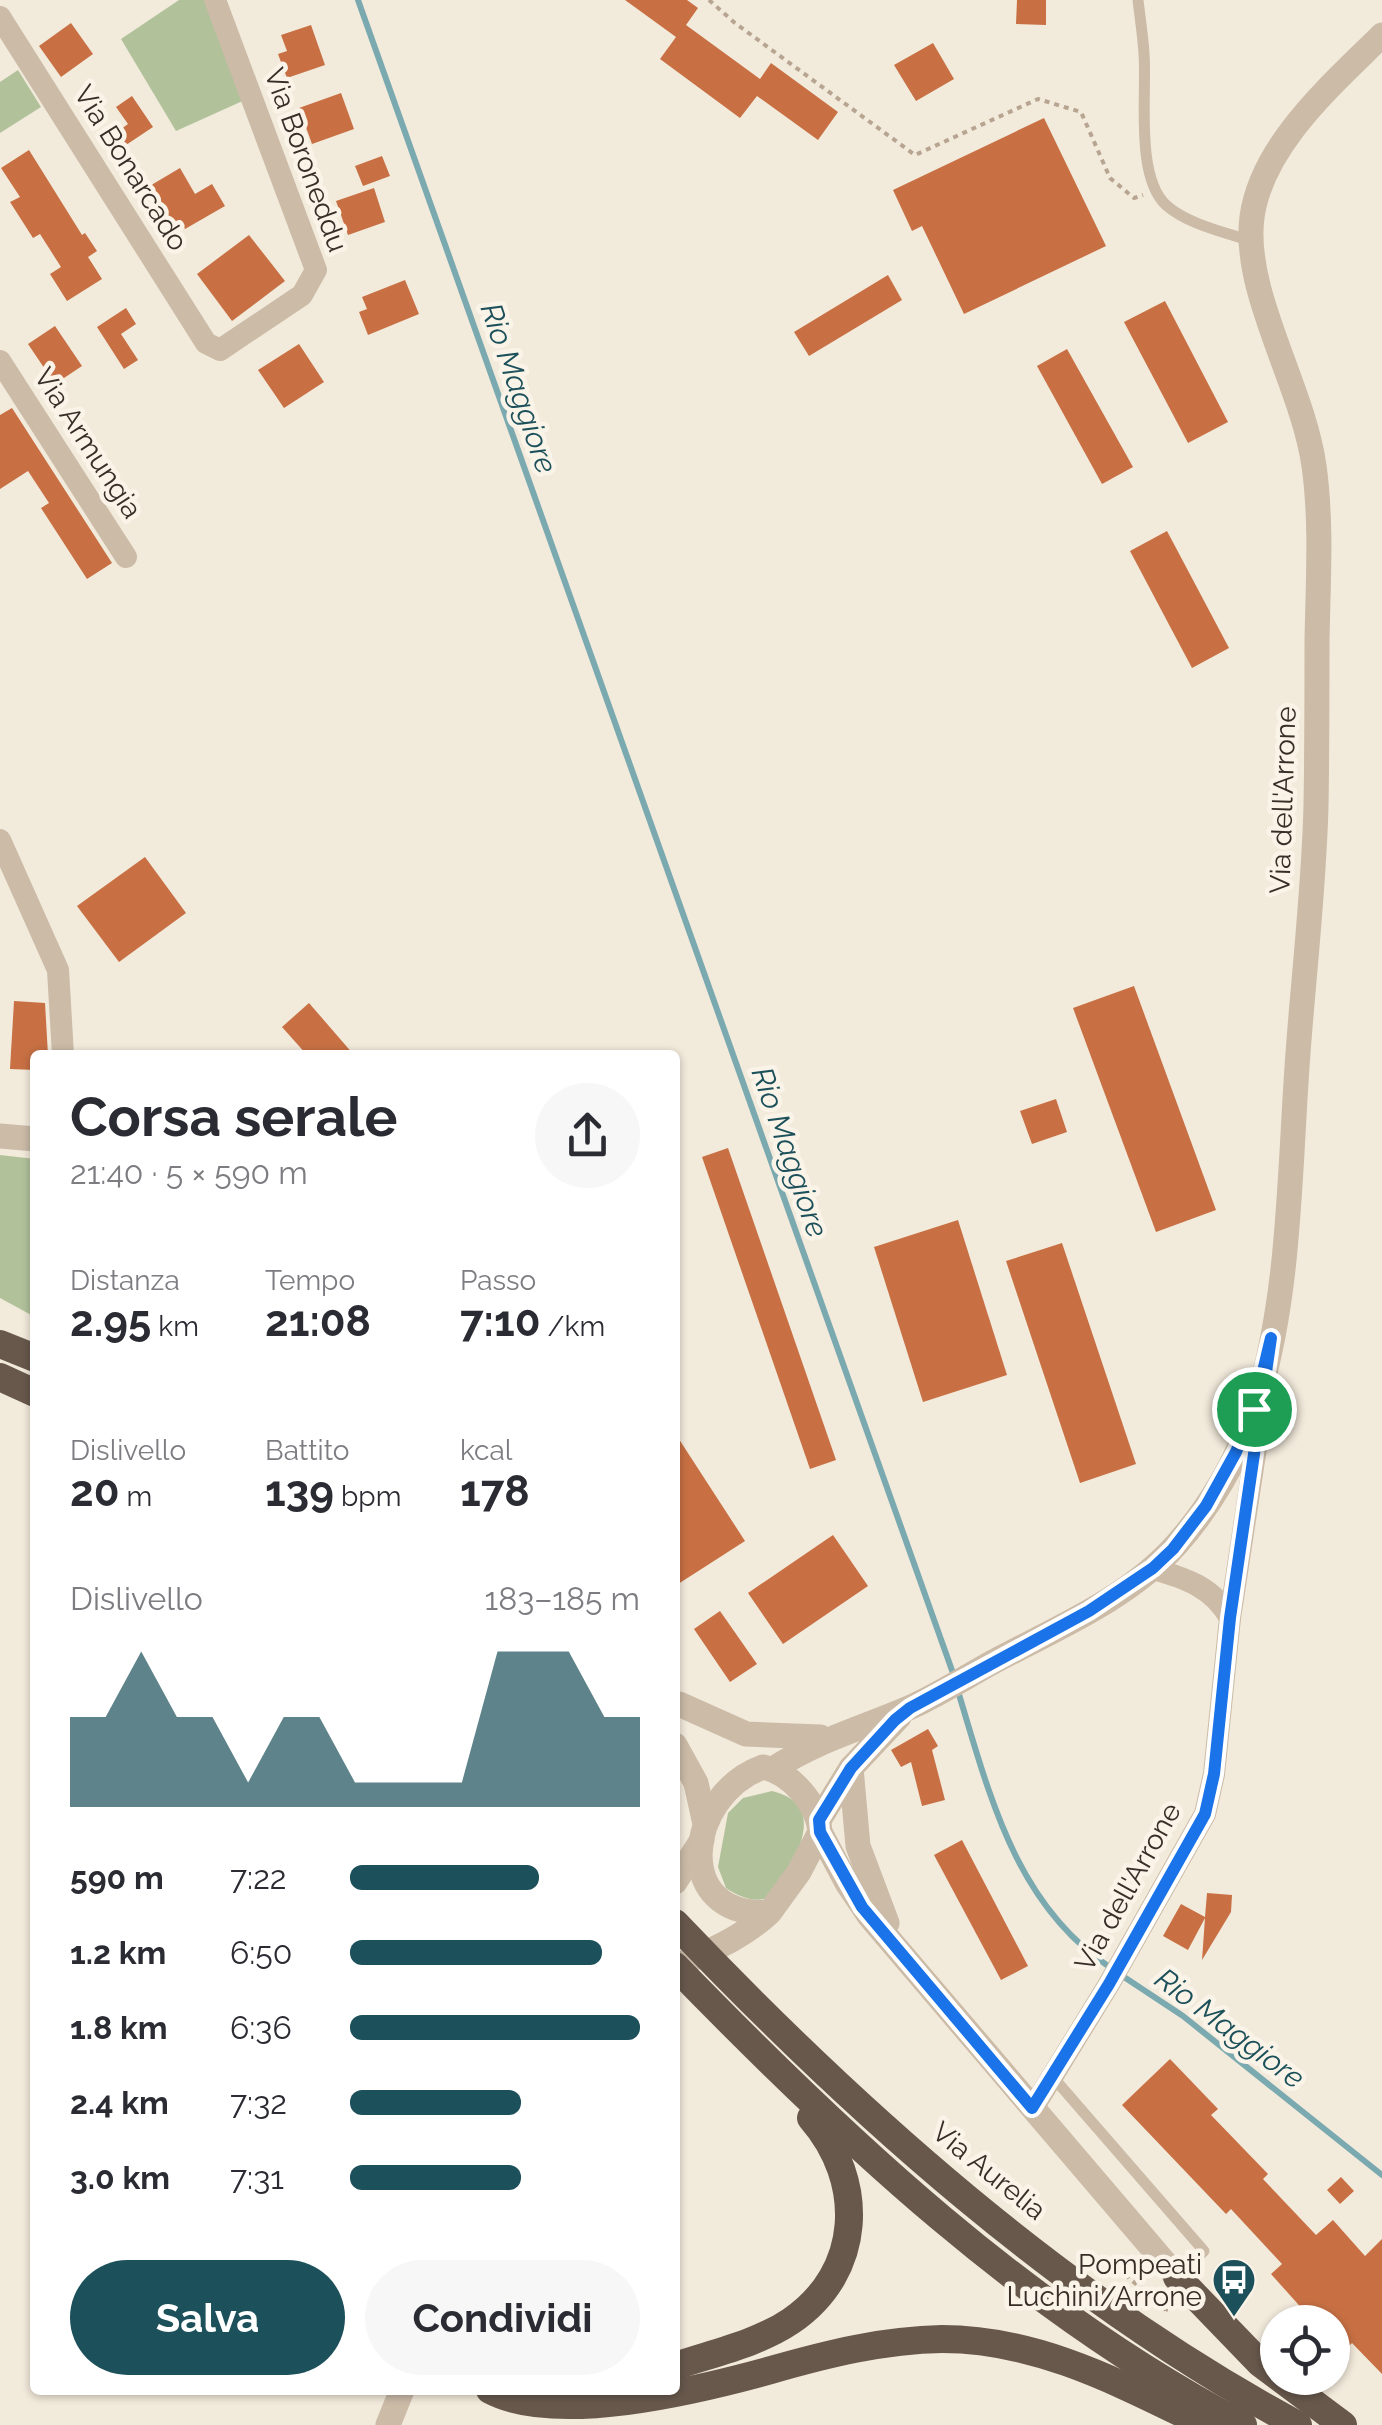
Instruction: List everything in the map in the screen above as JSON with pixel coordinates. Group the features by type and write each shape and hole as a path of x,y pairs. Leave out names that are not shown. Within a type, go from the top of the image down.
{"highway":[{"path":"0,1344 30,1356"},
{"path":"0,1377 30,1391"},
{"name":"Via Aurelia","path":"680,1928 845,2094 1050,2262 1157,2339 1298,2425"},
{"path":"680,1971 828,2119 1032,2292 1130,2361 1244,2425"},
{"path":"680,2364 760,2337 793,2320 816,2300 832,2277 847,2238 848,2187 831,2144 809,2116 736,2045 737,2028"},
{"path":"1176,2277 1260,2363 1343,2425"},
{"path":"497,2395 518,2410 571,2421 605,2418 847,2349 922,2340 960,2340 1065,2360 1206,2425"},
{"path":"637,2425 673,2401"}],"street":[{"name":"Via Boroneddu","path":"214,350 228,348 298,298 310,285 316,270 215,0"},
{"name":"Via Bonarcado","path":"0,17 195,326 214,350"},
{"name":"Via dell'Arrone","path":"1032,2108 1109,1984 1205,1814 1214,1774 1230,1618 1280,1297 1316,810 1318,514 1309,438 1260,290 1251,241 1255,202 1275,156 1335,82 1382,35"},
{"name":"Via Armungia","path":"0,361 126,557"},
{"path":"0,840 58,970 63,1050"},
{"path":"0,1136 30,1139"},
{"path":"680,1873 727,1787 741,1776 915,1705 1089,1611 1153,1568 1190,1528 1222,1480 1254,1409 1271,1338"},
{"path":"1153,1568 1205,1588 1219,1600 1230,1618"},
{"path":"680,1703 746,1734 834,1737"},
{"path":"680,1704 806,1797 854,1895 1176,2277"},
{"path":"680,1964 736,1939 770,1912 800,1872 851,1768 886,1727 915,1705"},
{"path":"680,1754 696,1784 703,1832 703,1872 714,1893 744,1912 770,1912"},
{"path":"851,1768 854,1826 860,1854 897,1945"},
{"path":"388,2425 400,2395"}],"lane":[{"path":"1138,0 1144,50 1146,150 1155,190 1179,214 1251,241"},
{"path":"1052,2076 1204,2252 1176,2277"}],"path":[{"path":"710,0 735,23 915,155 1038,99 1081,112 1110,178 1134,198 1155,190"},
{"path":"1128,2277 1166,2310"}],"green space":[{"path":"179,0 206,0 247,99 176,131 121,39"},
{"path":"18,70 41,107 0,133 0,82"},
{"path":"0,1155 30,1158 30,1314 0,1298"},
{"path":"772,1791 786,1796 801,1811 801,1841 778,1891 765,1899 747,1898 726,1888 718,1867 728,1813 743,1798"}],"building":[{"path":"625,0 687,0 698,8 686,25 760,79 771,63 838,112 818,140 757,96 740,118 660,59 676,37"},
{"path":"1017,0 1046,0 1046,25 1016,24"},
{"path":"71,23 93,54 61,77 39,46"},
{"path":"311,25 325,65 287,78 278,54 287,51 281,35"},
{"path":"933,43 954,79 916,101 894,65"},
{"path":"341,93 354,129 312,144 299,108"},
{"path":"132,96 153,127 126,145 117,132 128,124 116,107"},
{"path":"1044,118 1106,246 964,314 922,226 912,231 893,190"},
{"path":"29,150 82,235 85,233 97,251 88,257 102,279 67,301 50,274 61,267 40,234 33,238 10,202 20,197 1,168"},
{"path":"382,156 390,176 363,186 355,166"},
{"path":"180,168 195,194 212,184 225,206 185,229 180,220 170,225 148,187"},
{"path":"374,188 385,222 348,235 336,201"},
{"path":"249,235 285,281 232,321 197,274"},
{"path":"888,275 902,300 809,356 794,332"},
{"path":"405,280 419,314 368,335 359,312 367,309 362,297"},
{"path":"1165,301 1228,422 1188,443 1124,322"},
{"path":"126,308 136,324 121,334 138,360 124,369 97,327"},
{"path":"55,326 82,366 55,384 28,344"},
{"path":"299,344 324,382 284,408 258,370"},
{"path":"1067,349 1133,467 1102,484 1037,366"},
{"path":"12,408 112,563 87,579 41,508 49,503 28,471 0,489 0,415"},
{"path":"1167,531 1229,648 1192,668 1130,551"},
{"path":"145,857 186,913 119,962 77,906"},
{"path":"1134,986 1216,1210 1156,1232 1073,1008"},
{"path":"14,1001 45,1003 48,1050 30,1050 30,1070 10,1069"},
{"path":"309,1003 350,1050 303,1050 282,1027"},
{"path":"1056,1099 1067,1132 1032,1144 1020,1111"},
{"path":"728,1148 836,1460 810,1469 702,1157"},
{"path":"958,1220 1007,1375 923,1402 874,1247"},
{"path":"1062,1243 1136,1464 1080,1483 1006,1261"},
{"path":"680,1441 745,1541 680,1583"},
{"path":"833,1535 868,1586 783,1644 748,1593"},
{"path":"720,1611 757,1664 730,1682 694,1629"},
{"path":"928,1729 938,1746 932,1750 945,1800 922,1806 911,1762 901,1767 891,1750"},
{"path":"962,1840 1028,1966 1001,1980 934,1855"},
{"path":"1207,1893 1232,1895 1231,1912 1202,1960 1205,1918 1188,1950 1163,1936 1181,1904 1205,1917"},
{"path":"1170,2059 1218,2109 1211,2115 1268,2174 1263,2179 1316,2235 1333,2220 1365,2256 1382,2239 1382,2374 1350,2345 1350,2305 1299,2305 1271,2274 1282,2264 1231,2209 1226,2214 1122,2105"},
{"path":"1341,2177 1354,2191 1340,2204 1327,2190"}],"waterway":[{"name":"Rio Maggiore","path":"358,0 954,1676"},
{"name":"Rio Maggiore","path":"957,1688 994,1805 1028,1879 1078,1942 1111,1968"},
{"name":"Rio Maggiore","path":"1121,1975 1183,2016 1382,2175"}],"place":[{"name":"Pompeati Luchini/Arrone","path":"1234,2318"}],"route":[{"path":"1271,1338 1230,1618 1214,1774 1205,1814 1109,1984 1032,2108 862,1907 820,1832 819,1820 870,1744 910,1708 1089,1611 1153,1568 1206,1506 1254,1409 1271,1338"}]}
